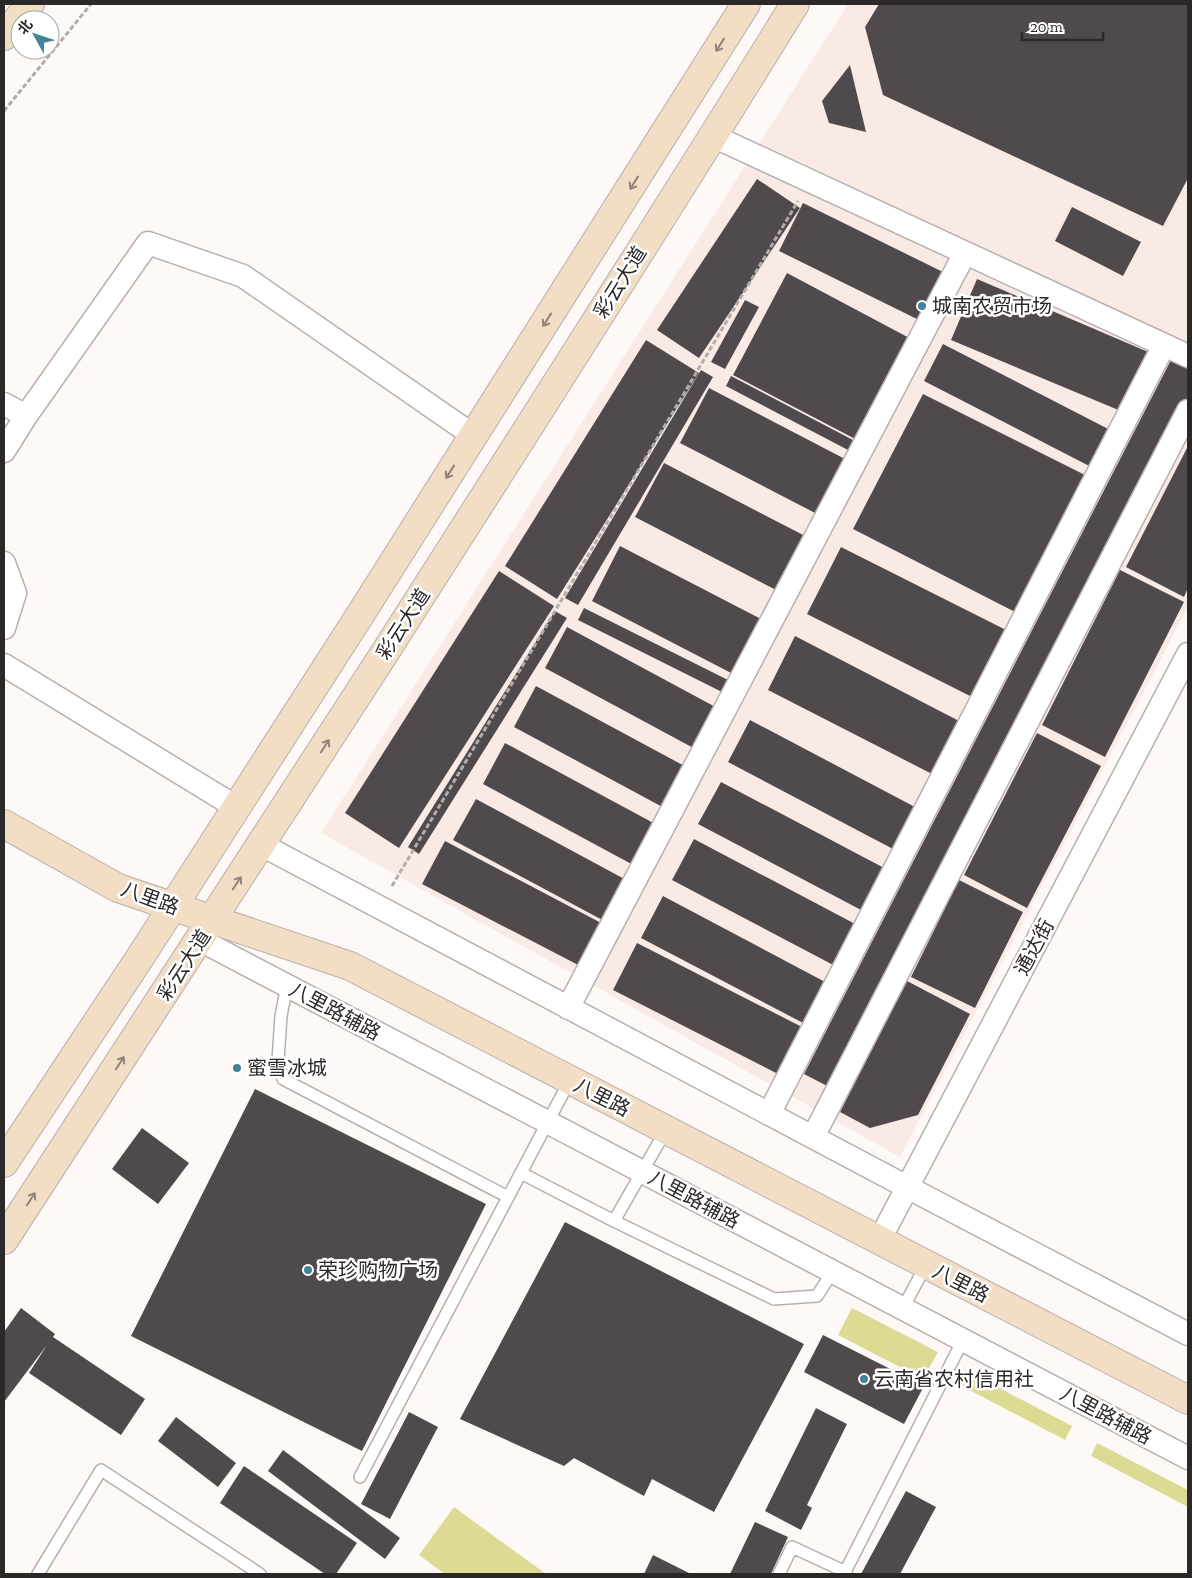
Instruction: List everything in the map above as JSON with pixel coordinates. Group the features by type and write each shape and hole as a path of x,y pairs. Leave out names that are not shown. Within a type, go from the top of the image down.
{"main road":[{"path":"4,36 30,4"},
{"name":"彩云大道","path":"4,1163 172,907 474,436 746,4"},
{"name":"彩云大道","path":"4,1240 262,845 796,4"},
{"name":"八里路","path":"4,824 118,888 172,907 207,930 350,966 926,1266 1188,1400"}],"street":[{"path":"713,136 1188,356"},
{"path":"4,451 26,416 148,243 243,276 474,436"},
{"path":"568,1008 965,253"},
{"path":"769,1114 1164,345"},
{"path":"4,404 26,416"},
{"path":"813,1137 1188,411"},
{"path":"4,563 15,593 4,628"},
{"name":"通达街","path":"879,1241 1188,654"},
{"path":"4,665 236,807"},
{"path":"262,845 1188,1334"},
{"name":"八里路辅路","path":"207,930 286,985 1188,1458"}],"lane":[{"path":"286,985 281,1016 278,1061 283,1079 508,1197"},
{"path":"360,1477 570,1080"},
{"path":"614,1221 666,1130"},
{"path":"520,1173 774,1299 817,1296 833,1272"},
{"path":"903,1308 926,1266"},
{"path":"779,1574 792,1547 845,1573 963,1340"},
{"path":"38,1574 102,1470 260,1574"}],"path":[{"path":"4,111 91,4"},
{"path":"380,908 810,181"}],"shaded area":[{"name":"城南农贸市场","path":"848,4 1188,4 1188,607 900,1157 321,833"},
{"path":"852,1308 938,1352 923,1379 838,1335"},
{"path":"965,1370 1072,1426 1065,1440 958,1384"},
{"path":"1097,1443 1188,1490 1188,1507 1091,1456"},
{"path":"454,1507 546,1574 445,1574 419,1555"}],"building":[{"path":"879,4 1188,4 1188,178 1163,226 883,95 865,27"},
{"path":"850,65 866,132 829,123 822,101"},
{"path":"757,179 800,208 699,358 657,330"},
{"path":"803,203 947,274 923,322 779,251"},
{"path":"1072,207 1141,242 1123,276 1055,241"},
{"path":"787,273 915,341 861,442 733,375"},
{"path":"977,279 1153,354 1128,414 951,340"},
{"path":"745,300 759,307 725,369 711,362"},
{"path":"646,340 699,373 557,599 505,566"},
{"path":"943,344 1116,433 1097,470 924,381"},
{"path":"1171,360 1188,369 1188,404 835,1090 804,1074"},
{"path":"701,370 713,377 578,605 565,598"},
{"path":"731,376 853,440 848,450 726,386"},
{"path":"709,388 845,459 817,514 680,443"},
{"path":"923,394 1087,476 1017,613 853,529"},
{"path":"1188,446 1188,588 1184,597 1126,567"},
{"path":"664,463 807,537 778,591 635,517"},
{"path":"620,546 763,620 735,675 592,601"},
{"path":"841,547 1008,631 974,698 807,614"},
{"path":"1120,570 1184,602 1105,757 1042,725"},
{"path":"499,571 554,606 399,848 345,813"},
{"path":"584,608 730,681 724,693 578,620"},
{"path":"555,611 567,618 419,854 408,847"},
{"path":"567,627 721,710 699,751 545,668"},
{"path":"795,636 961,722 934,775 768,690"},
{"path":"536,686 690,769 668,810 514,727"},
{"path":"750,720 915,807 893,849 728,762"},
{"path":"1037,733 1101,766 1027,908 964,875"},
{"path":"505,743 659,826 637,867 483,784"},
{"path":"721,782 886,869 863,911 698,824"},
{"path":"476,799 630,882 608,923 453,840"},
{"path":"694,839 859,926 837,967 672,880"},
{"path":"445,841 605,925 582,967 422,884"},
{"path":"959,880 1023,912 975,1008 911,977"},
{"path":"663,896 827,983 805,1024 641,938"},
{"path":"637,943 804,1028 780,1075 613,990"},
{"path":"907,981 970,1014 918,1115 870,1128 840,1112"},
{"name":"荣珍购物广场","path":"255,1089 486,1204 362,1451 131,1336"},
{"path":"142,1128 189,1163 158,1204 112,1169"},
{"path":"565,1222 804,1344 714,1512 652,1479 644,1496 574,1458 564,1466 460,1419"},
{"path":"21,1308 55,1334 53,1337 145,1399 121,1435 29,1373 47,1345 4,1402 4,1332"},
{"name":"云南省农村信用社","path":"823,1335 924,1386 904,1424 804,1372"},
{"path":"816,1408 847,1424 807,1505 812,1508 801,1530 765,1511"},
{"path":"409,1412 438,1427 390,1519 361,1504"},
{"path":"176,1417 236,1463 218,1487 158,1441"},
{"path":"283,1450 400,1538 385,1559 268,1471"},
{"path":"244,1466 357,1543 336,1574 325,1574 220,1503"},
{"path":"906,1491 936,1507 900,1574 861,1574"},
{"path":"755,1522 788,1537 771,1574 730,1574"},
{"path":"653,1555 691,1574 644,1574"}],"place":[{"name":"城南农贸市场","path":"922,306"},
{"name":"蜜雪冰城","path":"237,1068"},
{"name":"荣珍购物广场","path":"308,1270"},
{"name":"云南省农村信用社","path":"864,1379"}]}
